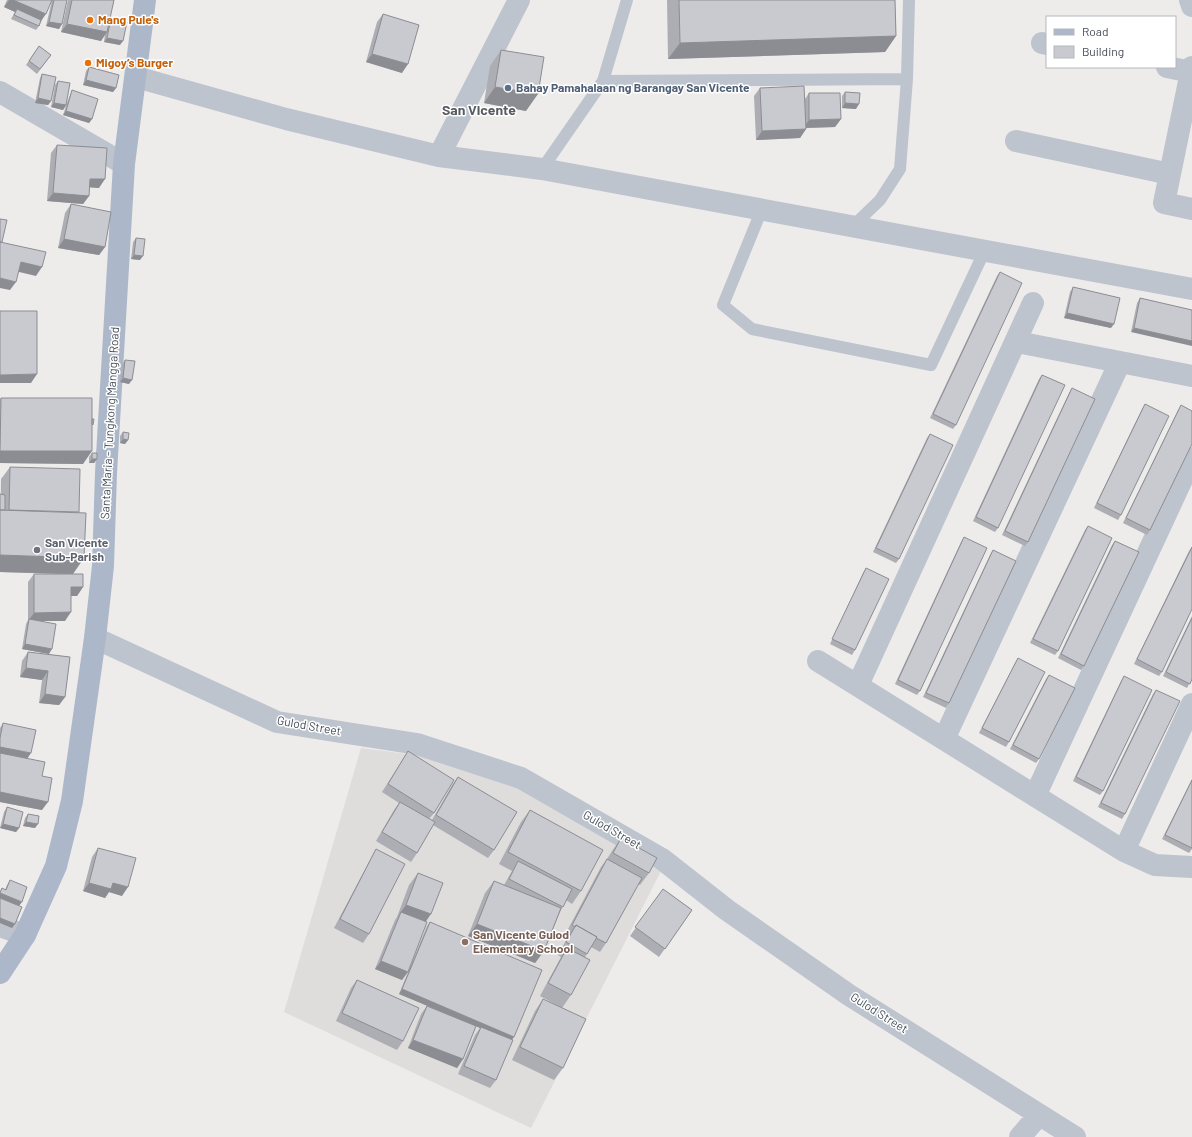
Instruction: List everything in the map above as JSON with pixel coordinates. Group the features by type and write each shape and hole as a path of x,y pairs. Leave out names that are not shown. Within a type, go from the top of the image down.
{"main road":[{"name":"Santa Maria - Tungkong Mangga Road","path":"0,973 24,935 56,866 72,801 96,638 103,566 106,473 124,164 145,0"}],"street":[{"path":"439,156 519,0"},
{"path":"1190,0 1192,6"},
{"path":"1176,68 1192,69 1164,203 1192,209"},
{"path":"136,77 286,119 439,156 542,169 1192,289"},
{"path":"0,92 124,164"},
{"path":"1016,142 1170,174"},
{"path":"858,685 1017,342 1033,304"},
{"path":"1017,342 1192,376"},
{"path":"944,739 1120,362"},
{"path":"1035,796 1192,458"},
{"name":"Gulod Street","path":"96,638 277,722 418,744 521,778 662,859 727,910 849,995 1075,1137"},
{"path":"818,661 1124,851 1155,865 1192,867"},
{"path":"1124,851 1192,704"},
{"path":"0,926 24,935"},
{"path":"1020,1137 1039,1115"}],"lane":[{"path":"542,169 603,82 627,0"},
{"path":"853,226 880,200 900,169 907,79 909,0"},
{"path":"603,82 907,79"},
{"path":"762,209 723,305 752,329 931,365 985,250"}],"shaded area":[{"name":"San Vicente Gulod Elementary School","path":"361,748 416,755 524,790 661,871 531,1128 284,1012"}],"building":[{"path":"13,0 52,0 46,14"},
{"path":"54,0 67,0 62,24 49,22"},
{"path":"72,0 114,0 107,32 67,24"},
{"path":"679,0 895,0 896,36 680,43"},
{"path":"17,9 41,20 39,26 14,15"},
{"path":"383,14 419,25 408,64 372,54"},
{"path":"111,18 127,22 123,41 107,38"},
{"path":"39,46 51,55 40,69 29,61"},
{"path":"501,50 544,57 538,94 495,87"},
{"path":"89,67 119,75 116,88 86,80"},
{"path":"42,74 56,77 51,101 38,98"},
{"path":"58,81 70,83 66,105 54,103"},
{"path":"804,86 806,129 762,131 760,88"},
{"path":"72,90 98,99 92,119 66,111"},
{"path":"845,92 860,93 859,104 845,103"},
{"path":"809,93 840,93 841,119 809,120"},
{"path":"57,145 107,148 105,179 90,179 89,196 53,193"},
{"path":"71,204 111,212 105,247 64,239"},
{"path":"0,219 7,220 2,242 0,242"},
{"path":"136,238 145,239 143,256 134,255"},
{"path":"0,242 46,252 42,267 21,262 16,282 0,278"},
{"path":"1000,272 1022,283 956,425 933,414"},
{"path":"1073,287 1120,298 1114,324 1067,313"},
{"path":"1140,298 1192,310 1192,341 1134,328"},
{"path":"0,311 37,311 37,374 0,375"},
{"path":"125,360 135,361 132,380 123,378"},
{"path":"1042,375 1065,385 998,528 976,517"},
{"path":"1072,388 1095,399 1028,542 1005,531"},
{"path":"1,398 92,398 92,451 0,451"},
{"path":"1145,404 1169,416 1121,515 1097,503"},
{"path":"1181,405 1192,411 1192,444 1150,530 1126,518"},
{"path":"123,432 129,433 128,440 123,439"},
{"path":"930,434 953,445 899,559 876,548"},
{"path":"92,453 97,453 97,459 92,459"},
{"path":"10,467 80,469 79,512 9,510"},
{"path":"0,494 5,495 5,510 0,510"},
{"path":"0,510 86,513 84,558 0,555"},
{"path":"1088,526 1112,538 1058,651 1033,639"},
{"path":"964,537 987,548 920,691 898,680"},
{"path":"1115,541 1139,552 1084,666 1061,654"},
{"path":"1192,547 1192,609 1162,672 1137,659"},
{"path":"993,550 1016,561 949,703 926,693"},
{"path":"866,568 889,579 855,650 832,639"},
{"path":"34,574 83,574 83,587 71,587 71,612 34,613"},
{"path":"1192,618 1192,679 1190,684 1166,672"},
{"path":"29,619 56,624 52,649 25,644"},
{"path":"28,652 70,657 65,697 45,694 48,671 26,668"},
{"path":"1018,658 1045,672 1009,742 982,728"},
{"path":"1049,675 1075,688 1039,759 1013,745"},
{"path":"1124,676 1152,690 1103,791 1076,777"},
{"path":"1156,690 1180,701 1125,814 1101,803"},
{"path":"3,723 36,730 31,753 0,747"},
{"path":"408,751 454,780 434,813 388,784"},
{"path":"0,753 45,762 42,776 52,778 48,802 0,792"},
{"path":"458,777 517,812 494,850 436,815"},
{"path":"1192,780 1192,848 1165,835"},
{"path":"400,802 435,822 417,853 382,832"},
{"path":"7,807 23,812 19,828 3,824"},
{"path":"530,810 603,850 581,891 508,852"},
{"path":"28,814 39,816 38,824 26,822"},
{"path":"621,838 657,858 649,873 613,853"},
{"path":"98,848 136,858 128,887 113,883 111,889 89,883"},
{"path":"376,849 405,864 369,934 340,919"},
{"path":"607,859 642,878 606,943 576,925 575,927 572,925"},
{"path":"518,861 572,889 563,907 509,879"},
{"path":"418,873 443,883 431,914 406,905"},
{"path":"10,880 27,887 22,902 0,893 2,888 6,890"},
{"path":"494,881 561,908 544,951 477,924"},
{"path":"663,889 692,910 665,949 635,927"},
{"path":"0,898 22,907 15,924 0,918"},
{"path":"401,912 427,922 408,972 381,961"},
{"path":"430,922 542,970 514,1037 402,989"},
{"path":"576,925 597,937 587,954 566,942"},
{"path":"567,948 590,960 571,995 548,983"},
{"path":"357,980 419,1008 403,1041 342,1013"},
{"path":"543,999 586,1019 563,1068 520,1047"},
{"path":"427,1006 476,1026 463,1059 413,1040"},
{"path":"481,1027 513,1040 496,1080 464,1066"}],"place":[{"name":"Mang Pule's","path":"90,20"},
{"name":"Migoy’s Burger","path":"88,63"},
{"name":"Bahay Pamahalaan ng Barangay San Vicente","path":"508,88"},
{"name":"San Vicente Sub-Parish","path":"37,550"},
{"name":"San Vicente Gulod Elementary School","path":"465,942"}],"district":[{"name":"San Vicente","path":"479,110"}]}
